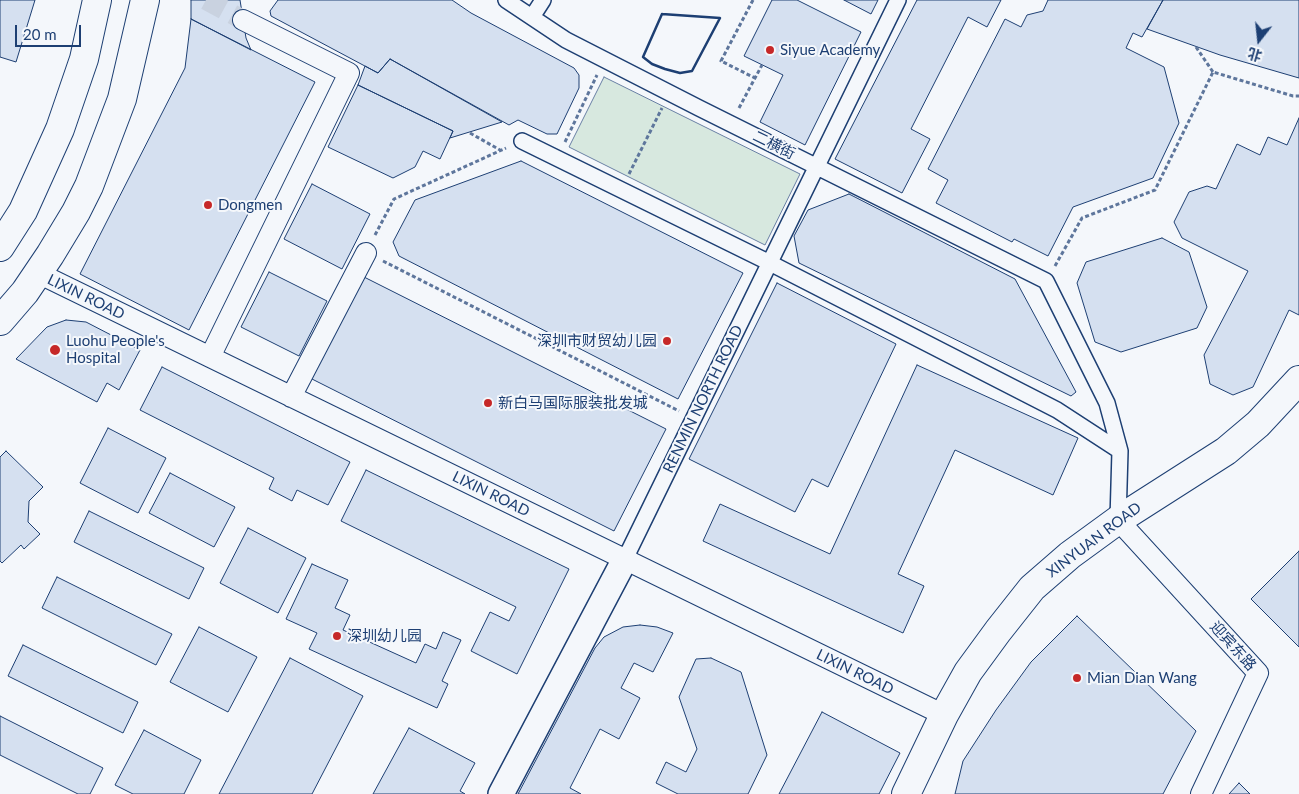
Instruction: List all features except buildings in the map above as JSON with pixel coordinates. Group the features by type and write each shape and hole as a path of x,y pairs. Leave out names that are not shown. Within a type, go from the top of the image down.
{"main road":[{"path":"0,247 23,210 60,130 84,59 97,0"},
{"path":"0,321 25,292 76,212 101,158 122,99 145,0"},
{"name":"XINYUAN ROAD","path":"906,794 944,715 968,672 1032,588 1070,555 1118,520 1226,451 1258,424 1299,380"}],"street":[{"name":"二横街","path":"506,0 566,40 670,94 1046,281"},
{"path":"532,17 543,0"},
{"name":"RENMIN NORTH ROAD","path":"501,794 625,559 898,0"},
{"path":"210,357 350,73 244,20"},
{"path":"522,141 770,263 1057,410 1120,451"},
{"path":"291,397 366,252"},
{"name":"LIXIN ROAD","path":"38,273 944,715"},
{"path":"1046,281 1107,403 1120,451 1118,520"},
{"name":"迎宾东路","path":"1118,520 1258,673 1201,794"}],"path":[{"path":"753,0 721,61 755,78"},
{"path":"1196,47 1213,72 1293,96 1299,96"},
{"path":"557,158 605,60"},
{"path":"731,124 762,65"},
{"path":"1046,281 1082,218 1156,190 1213,72"},
{"path":"621,190 670,94"},
{"path":"470,133 501,150"},
{"path":"522,141 394,199 366,252 693,418"}],"shaded area":[{"path":"604,77 800,174 765,245 569,147"}],"tunnel":[{"path":"206,0 243,20"}],"wall":[{"path":"662,14 720,18 692,71 680,73 665,69 652,64 643,57 662,14"}],"place":[{"name":"Siyue Academy","path":"770,50"},
{"name":"Dongmen","path":"208,205"},
{"name":"深圳市财贸幼儿园","path":"667,341"},
{"name":"Luohu People's Hospital","path":"55,350"},
{"name":"新白马国际服装批发城","path":"488,403"},
{"name":"深圳幼儿园","path":"337,636"},
{"name":"Mian Dian Wang","path":"1077,678"}]}
